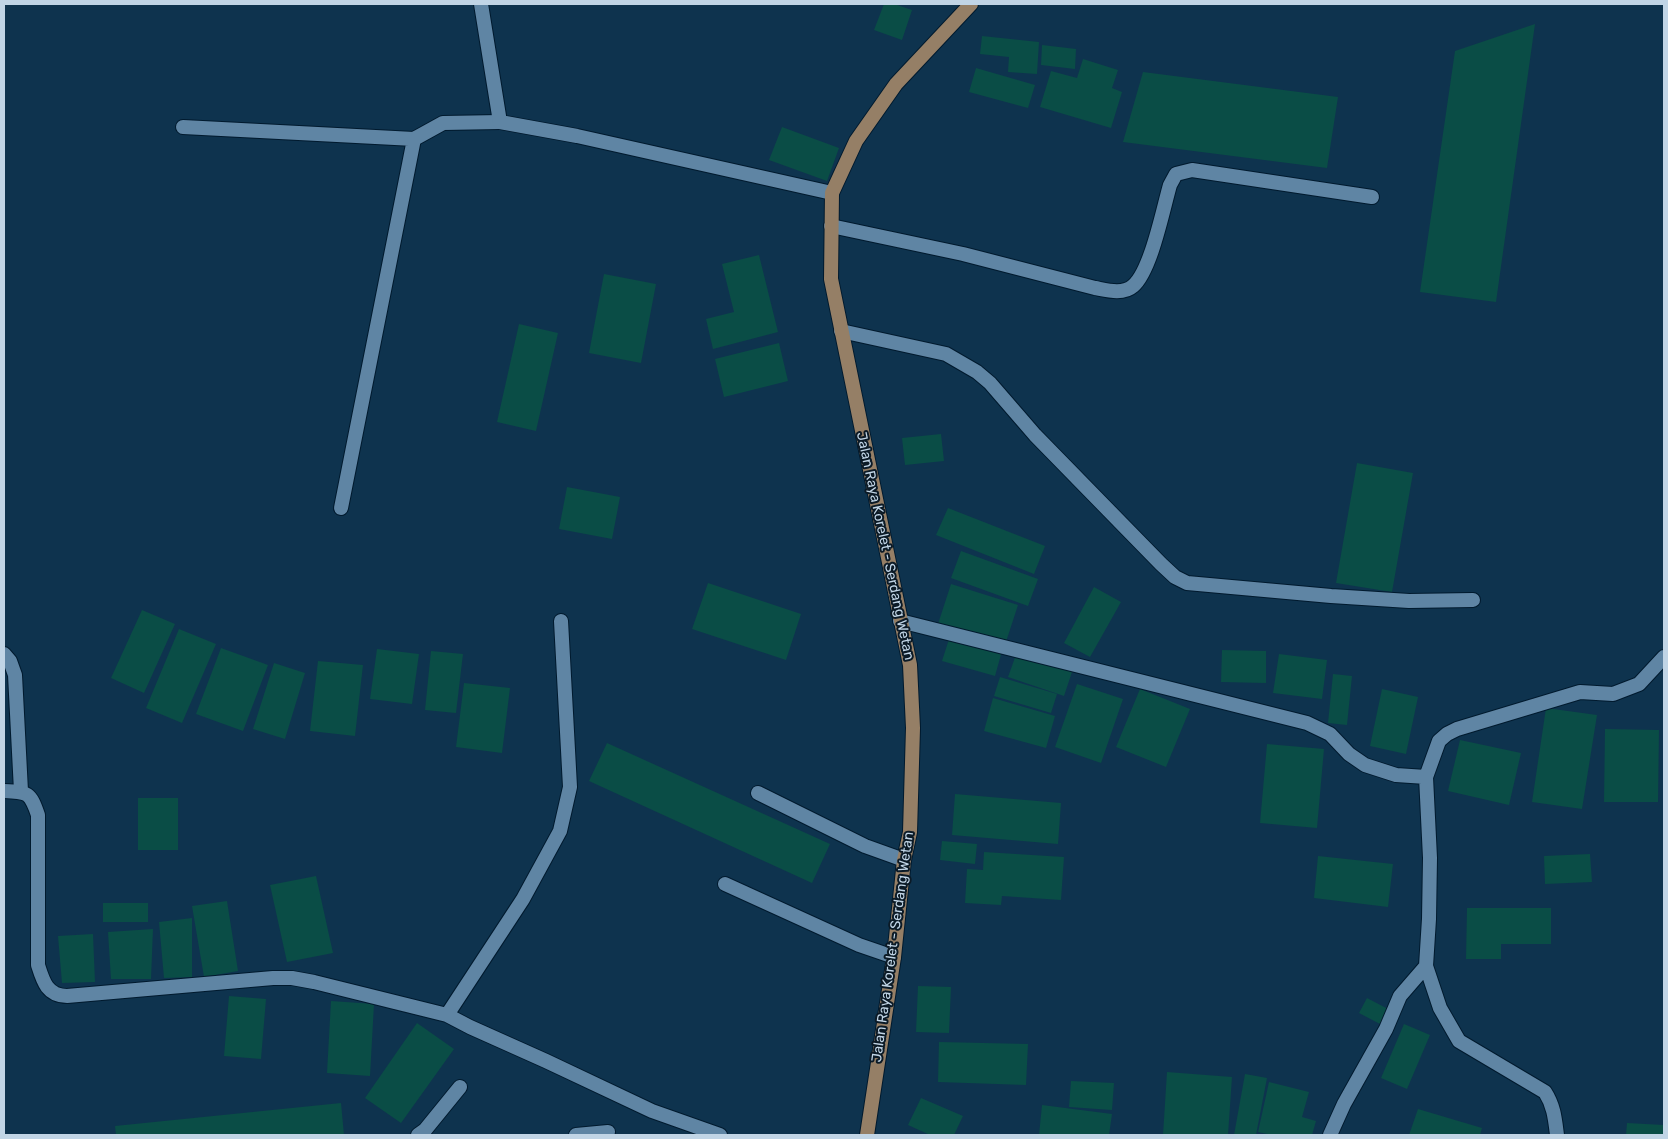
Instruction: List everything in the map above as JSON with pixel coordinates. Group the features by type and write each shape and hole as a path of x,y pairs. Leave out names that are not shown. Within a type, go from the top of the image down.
{"main road":[{"name":"Jalan Raya Korelet - Serdang Wetan","path":"867,1135 894,957 904,860 910,832 913,728 910,665 831,280 832,193 856,141 896,84 971,4"}],"street":[{"path":"481,4 500,122"},
{"path":"183,127 414,139 443,123 500,122 577,136 832,193"},
{"path":"341,508 414,139"},
{"path":"831,226 963,254 1117,292 1132,287 1146,268 1170,185 1176,174 1192,170 1372,197"},
{"path":"841,331 946,354 977,372 990,383 1035,436 1161,564 1175,577 1187,583 1409,601 1473,600"},
{"path":"447,1015 523,899 560,831 570,787 560,621"},
{"path":"900,621 1307,723 1330,734 1349,754 1365,765 1396,775 1426,777"},
{"path":"4,654 10,661 15,675 21,791"},
{"path":"1556,1135 1555,1113 1545,1092 1459,1041 1440,1008 1426,966 1430,858 1426,777 1439,741 1447,734 1457,729 1580,692 1613,694 1639,684 1664,657"},
{"path":"4,791 21,791 32,798 38,815 38,965 44,984 55,993 67,996 272,978 292,978 391,1000 447,1015 470,1028 546,1061 652,1111 720,1135"},
{"path":"758,794 865,846 904,860"},
{"path":"725,884 859,945 894,957"},
{"path":"1330,1135 1344,1104 1386,1029 1400,996 1426,966"},
{"path":"418,1135 425,1130 460,1087"},
{"path":"576,1135 608,1132"}],"building":[{"path":"884,4 894,4 912,10 902,40 874,30"},
{"path":"1535,24 1496,302 1420,292 1455,51"},
{"path":"982,36 1039,42 1037,74 1008,72 1009,57 980,54"},
{"path":"1042,45 1076,49 1075,69 1041,65"},
{"path":"1083,59 1118,70 1112,88 1122,92 1111,128 1040,107 1051,71 1077,78"},
{"path":"976,68 1035,85 1028,108 969,92"},
{"path":"1143,72 1338,97 1327,168 1123,142"},
{"path":"782,127 839,148 827,181 769,160"},
{"path":"759,255 778,332 713,349 706,319 734,312 722,264"},
{"path":"604,274 656,284 641,363 589,353"},
{"path":"519,324 558,333 536,431 497,422"},
{"path":"779,343 788,381 724,397 715,359"},
{"path":"941,434 944,461 905,465 902,438"},
{"path":"1357,463 1413,473 1392,592 1336,583"},
{"path":"567,487 620,497 612,539 559,529"},
{"path":"948,508 1045,546 1034,574 936,535"},
{"path":"961,551 1038,579 1028,606 951,578"},
{"path":"708,583 801,614 786,660 692,629"},
{"path":"951,584 1018,605 1005,645 938,624"},
{"path":"1094,587 1121,602 1090,657 1064,643"},
{"path":"142,610 175,624 144,693 111,678"},
{"path":"179,629 216,644 182,723 146,708"},
{"path":"950,636 1002,651 995,676 942,661"},
{"path":"221,648 268,665 243,731 196,714"},
{"path":"377,649 419,654 412,704 370,699"},
{"path":"1222,650 1266,651 1266,683 1221,682"},
{"path":"431,651 463,654 456,713 425,710"},
{"path":"1017,652 1073,669 1064,696 1008,677"},
{"path":"1279,654 1327,660 1322,699 1273,693"},
{"path":"318,661 363,665 355,736 310,731"},
{"path":"274,663 305,673 285,739 253,729"},
{"path":"1333,674 1352,676 1347,725 1328,723"},
{"path":"1000,677 1057,694 1051,713 994,696"},
{"path":"464,683 510,688 502,753 456,747"},
{"path":"1077,684 1123,699 1101,763 1055,747"},
{"path":"1140,689 1190,709 1166,767 1116,747"},
{"path":"1382,689 1418,697 1406,754 1370,746"},
{"path":"993,698 1055,716 1046,748 984,731"},
{"path":"1546,708 1597,715 1582,809 1532,802"},
{"path":"1605,729 1659,730 1658,802 1604,802"},
{"path":"1460,740 1521,753 1509,805 1448,791"},
{"path":"607,743 830,844 812,883 589,781"},
{"path":"1267,744 1324,749 1317,828 1260,823"},
{"path":"955,794 1061,803 1058,844 952,835"},
{"path":"138,798 178,798 178,850 138,850"},
{"path":"942,841 977,844 975,864 940,860"},
{"path":"984,852 1064,857 1061,900 1002,896 1001,905 965,903 967,869 983,870"},
{"path":"1590,854 1592,882 1545,884 1544,856"},
{"path":"1318,856 1393,864 1388,907 1314,898"},
{"path":"316,876 333,953 287,962 270,885"},
{"path":"227,901 238,971 204,977 192,906"},
{"path":"103,903 148,903 148,922 103,922"},
{"path":"1467,908 1551,908 1551,944 1501,944 1501,959 1466,959"},
{"path":"192,918 192,977 164,978 159,922"},
{"path":"153,929 151,979 111,979 108,932"},
{"path":"93,934 95,982 62,983 58,936"},
{"path":"918,986 951,987 949,1033 916,1032"},
{"path":"229,996 266,999 261,1059 224,1056"},
{"path":"1367,998 1388,1009 1380,1024 1359,1013"},
{"path":"331,1001 374,1004 370,1076 327,1073"},
{"path":"417,1023 454,1049 401,1123 365,1098"},
{"path":"1404,1024 1430,1035 1407,1089 1381,1078"},
{"path":"939,1042 1028,1044 1026,1085 938,1082"},
{"path":"1167,1072 1232,1077 1228,1135 1163,1135"},
{"path":"1245,1074 1267,1078 1256,1135 1234,1135"},
{"path":"1071,1081 1114,1083 1112,1110 1069,1107"},
{"path":"1269,1082 1309,1092 1302,1117 1316,1121 1312,1135 1272,1135 1258,1132"},
{"path":"921,1098 963,1116 954,1135 930,1135 908,1125"},
{"path":"341,1103 344,1135 116,1135 115,1126"},
{"path":"1042,1105 1112,1114 1109,1135 1039,1135"},
{"path":"1418,1109 1482,1128 1480,1135 1409,1135"},
{"path":"1627,1123 1664,1125 1664,1135 1626,1135"}]}
